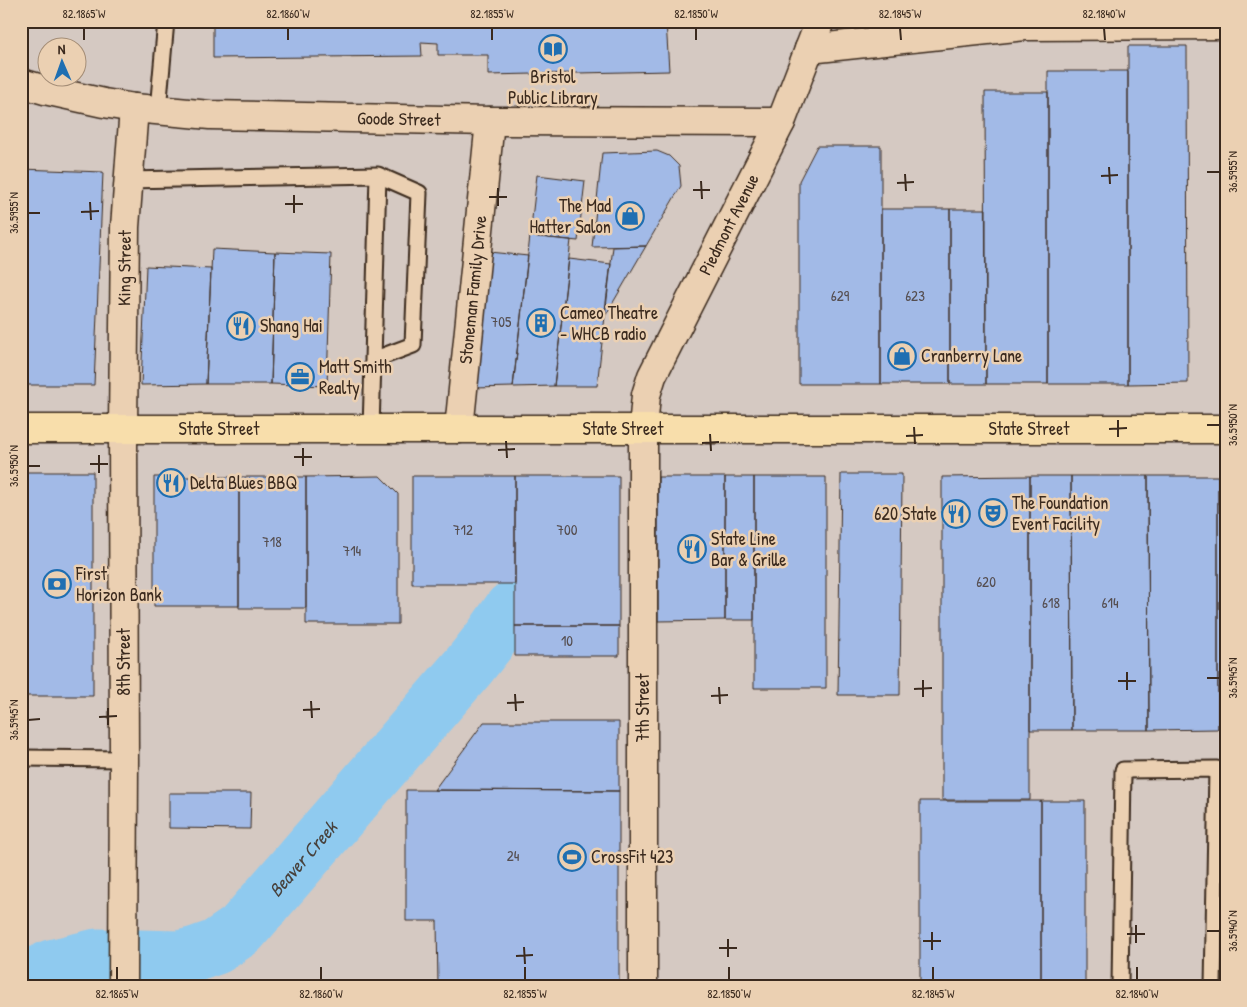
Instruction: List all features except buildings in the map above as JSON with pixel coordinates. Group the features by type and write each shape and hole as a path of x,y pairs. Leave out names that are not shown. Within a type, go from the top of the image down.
{"main road":[{"name":"State Street","path":"21,429 1226,429"}],"street":[{"name":"Piedmont Avenue","path":"643,429 646,395 652,376 780,122 820,21"},
{"path":"809,49 1025,24 1226,25"},
{"name":"Goode Street","path":"21,83 104,103 210,115 490,121 780,122"},
{"name":"King Street","path":"123,429 125,227 128,180 146,109"},
{"name":"Stoneman Family Drive","path":"460,429 490,121"},
{"name":"8th Street","path":"123,429 123,986"},
{"name":"7th Street","path":"642,986 643,429"}],"lane":[{"path":"146,109 166,21"},
{"path":"128,180 378,175 418,193 413,345 373,360"},
{"path":"371,429 378,175"},
{"path":"21,758 124,759"},
{"path":"1120,986 1123,770 1217,769 1213,986"}],"waterway":[{"name":"Beaver Creek","path":"21,982 51,967 97,956 179,958 196,954 216,947 241,930 469,666 511,609"}],"place":[{"name":"Bristol Public Library","path":"553,49"},
{"name":"The Mad Hatter Salon","path":"630,216"},
{"name":"Cameo Theatre - WHCB radio","path":"541,323"},
{"name":"Shang Hai","path":"241,326"},
{"name":"Cranberry Lane","path":"902,356"},
{"name":"Matt Smith Realty","path":"300,377"},
{"name":"Delta Blues BBQ","path":"171,483"},
{"name":"The Foundation Event Facility","path":"993,513"},
{"name":"620 State","path":"956,514"},
{"name":"State Line Bar & Grille","path":"692,549"},
{"name":"First Horizon Bank","path":"57,584"},
{"name":"CrossFit 423","path":"572,857"}]}
